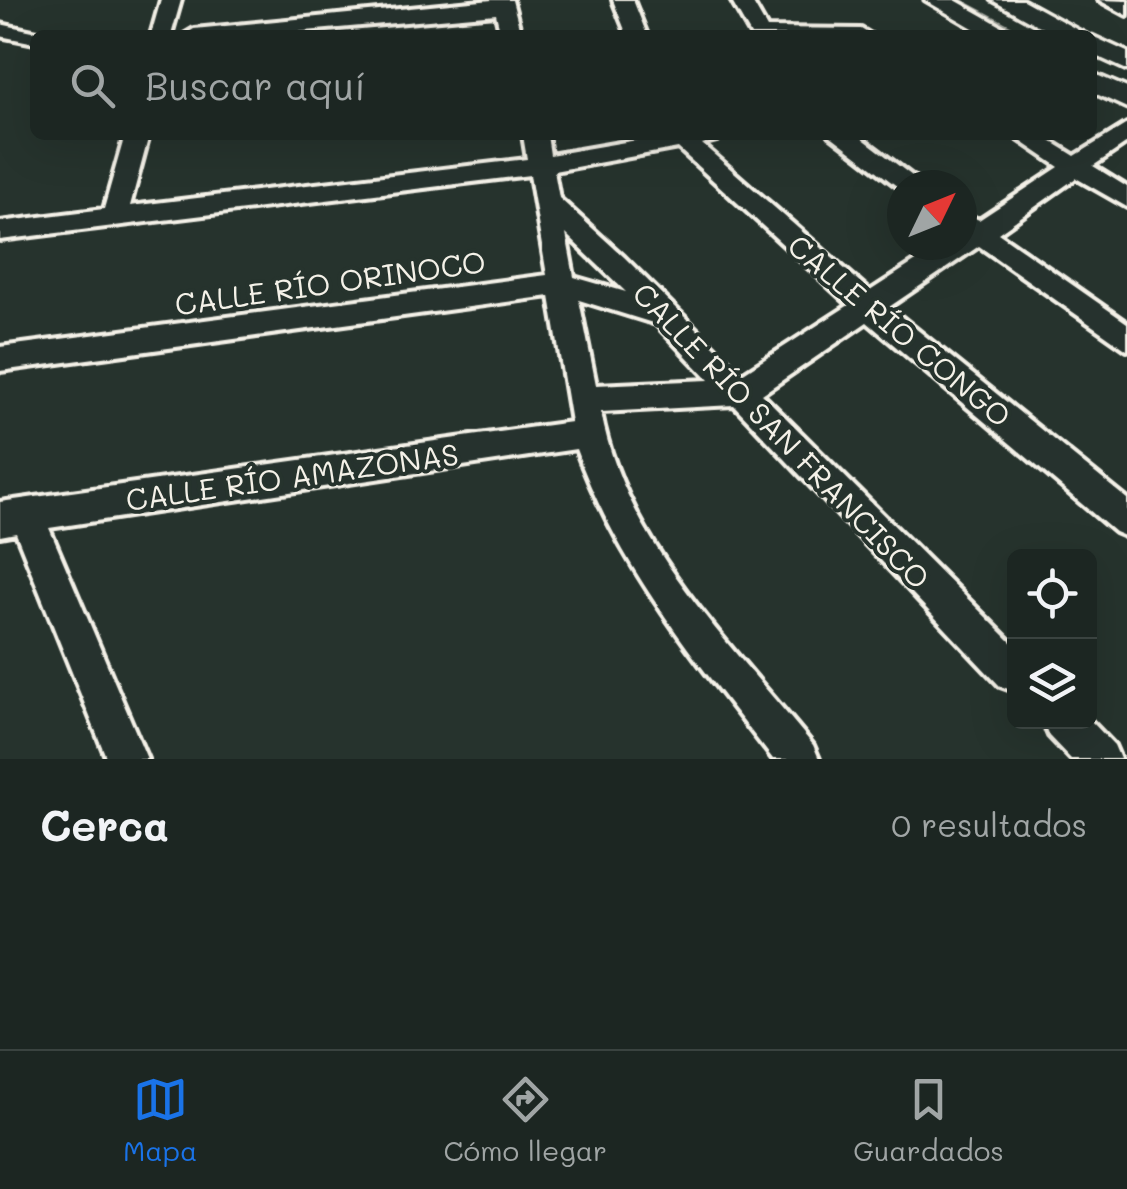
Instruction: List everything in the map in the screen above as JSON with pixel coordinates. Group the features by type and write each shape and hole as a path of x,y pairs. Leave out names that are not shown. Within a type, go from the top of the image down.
{"main road":[{"path":"937,0 994,30"},
{"path":"1004,0 1064,30"},
{"path":"1097,47 1127,62"},
{"path":"1097,84 1127,100"}],"street":[{"path":"162,30 171,0"},
{"path":"623,0 635,30"},
{"path":"741,0 758,30"},
{"path":"1109,0 1127,9"},
{"path":"242,30 503,3 510,30"},
{"path":"0,30 30,36"},
{"path":"977,229 1127,132"},
{"path":"114,218 136,140"},
{"path":"0,231 114,218 539,150 654,140"},
{"name":"CALLE RÍO CONGO","path":"692,140 870,308 1127,520"},
{"path":"849,140 891,170"},
{"path":"1032,140 1127,198"},
{"path":"539,150 583,398 584,434 638,553 799,759"},
{"name":"CALLE RÍO SAN FRANCISCO","path":"546,201 664,314 1007,665"},
{"path":"977,243 1127,338"},
{"path":"583,398 740,392 870,308 934,260"},
{"name":"CALLE RÍO ORINOCO","path":"0,359 562,284 664,314"},
{"name":"CALLE RÍO AMAZONAS","path":"13,517 584,434"},
{"path":"13,517 126,759"},
{"path":"1070,729 1100,759"}],"waterway":[{"path":"958,0 1015,30"},
{"path":"1097,75 1127,90"}]}
